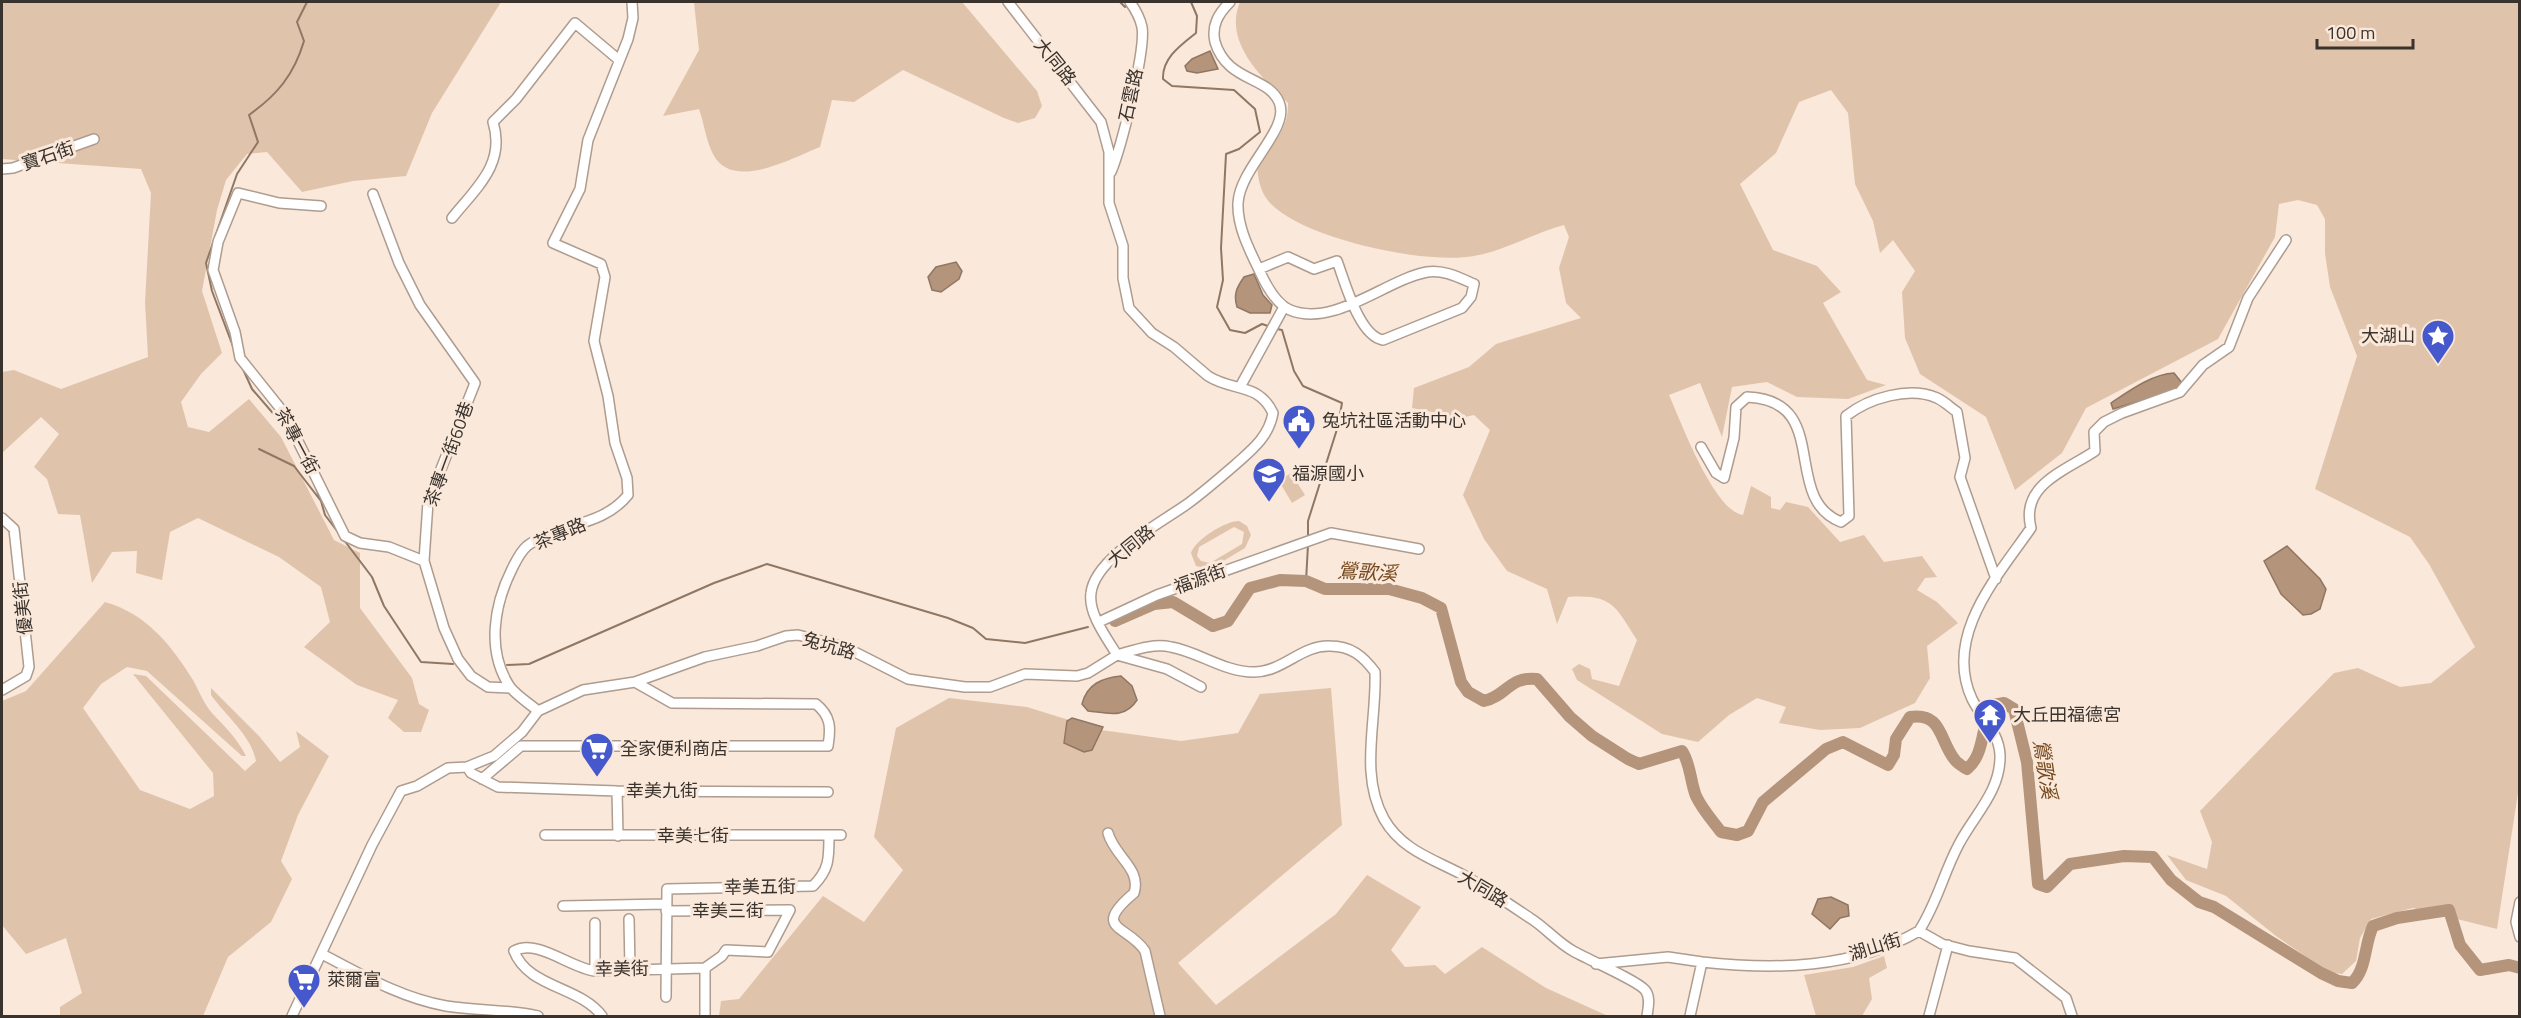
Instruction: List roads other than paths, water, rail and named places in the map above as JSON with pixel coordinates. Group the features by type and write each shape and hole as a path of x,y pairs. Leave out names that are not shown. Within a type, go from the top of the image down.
{"street":[{"name":"茶專路","path":"538,711 511,688 498,661 495,629 498,603 518,558 527,546 615,510 628,495 627,478 615,443 608,396 594,341 605,277 601,264 553,243 580,189 588,140 633,18 632,2"},
{"name":"大同路","path":"1008,2 1051,59 1097,113 1109,152 1108,180 1112,217 1123,246 1123,278 1129,308 1152,333 1174,347 1208,376 1219,383 1257,393 1273,413 1266,433 1252,450 1191,502 1111,559 1094,582 1091,604 1118,655 1147,646 1170,646 1218,664 1252,672 1272,670 1305,650 1329,646 1352,650 1366,659 1375,672 1370,777 1384,820 1396,836 1426,858 1464,875 1530,917 1543,926 1557,941 1637,984 1645,990 1648,998 1647,1017"},
{"path":"1230,2 1215,23 1214,37 1221,57 1229,66 1276,97 1281,112 1280,124 1247,172 1238,202 1240,223 1258,269 1284,307 1304,314 1318,314 1353,302 1428,272 1456,276 1474,284 1471,297 1462,308 1383,340 1371,337 1367,332 1353,302 1337,261 1314,269 1294,258 1284,258 1258,269"},
{"name":"石雲路","path":"1108,180 1117,159 1135,80 1142,26 1132,5"},
{"path":"452,218 493,167 498,137 493,122 516,99 575,23 619,60"},
{"name":"寶石街","path":"2,169 13,168 94,139"},
{"name":"茶專一街","path":"321,206 279,203 238,194 218,242 213,270 235,332 240,358 285,413 345,536 360,543 389,547 424,561"},
{"name":"茶專一街60巷","path":"373,194 399,263 420,305 475,383 428,502 424,561"},
{"path":"1919,931 1935,906 1959,843 1980,814 1994,785 2000,756 1997,738 1972,698 1964,673 1967,635 1974,615 2031,528 2027,513 2031,497 2039,487 2095,451 2094,432 2104,422 2180,392 2203,364 2229,347 2248,297 2286,240"},
{"path":"1240,387 1284,307"},
{"path":"1701,447 1716,473 1724,478 1734,438 1736,407 1747,397 1763,397 1779,404 1790,414 1800,431 1812,497 1831,518 1841,522 1849,516 1846,416 1884,397 1915,394 1937,398 1957,412 1965,458 1960,477 1996,579"},
{"name":"優美街","path":"2,518 14,529 28,667 26,676 2,690"},
{"name":"福源街","path":"1099,622 1157,595 1331,532 1419,549"},
{"path":"424,561 444,628 458,659 471,676 488,687 511,688"},
{"name":"兔坑路","path":"538,711 583,690 635,682 705,657 757,646 786,636 798,635 845,647 908,679 965,687 990,687 1025,674 1077,676 1088,673 1118,655"},
{"path":"1118,655 1167,669 1201,687"},
{"path":"482,779 521,746 828,746 831,728 827,712 816,704 672,704 635,682"},
{"path":"292,1017 395,798 401,791 417,786 448,768 466,767 494,756 522,732 538,711"},
{"name":"幸美九街","path":"466,767 471,773 498,787 617,791 828,792"},
{"path":"617,791 618,836"},
{"path":"1108,833 1115,851 1132,871 1137,881 1134,893 1122,903 1114,919 1122,932 1140,944 1145,951 1160,1017"},
{"name":"幸美七街","path":"545,835 830,837 841,835"},
{"name":"幸美五街","path":"666,908 667,889 813,886 824,875 829,865 830,837"},
{"path":"2520,902 2516,922 2520,937"},
{"name":"幸美三街","path":"563,906 790,910 768,952 726,950 722,956 705,968"},
{"path":"666,908 666,997"},
{"path":"629,919 630,969"},
{"path":"595,923 595,971"},
{"name":"湖山街","path":"1596,964 1668,957 1748,967 1812,965 1891,945 1919,931 1932,940 1948,945 2015,958 2066,998 2072,1017"},
{"path":"1929,1017 1948,945"},
{"name":"幸美街","path":"602,1017 590,1003 550,984 523,966 514,951 523,946 539,949 580,969 595,971 705,968"},
{"path":"322,954 392,990 446,1006 512,1010 538,1017"},
{"path":"1690,1017 1702,962"},
{"path":"705,968 705,1017"}],"waterway":[{"path":"234,349 212,291 206,263 237,174 258,142 249,115 268,100 290,74 304,41 297,22 307,2"},
{"path":"1120,2 1125,7 1130,4"},
{"path":"1191,2 1197,16 1196,33 1169,58 1163,79 1172,86 1234,90 1255,109 1260,132 1239,149 1226,154 1221,248 1223,280 1217,307 1230,330 1245,333 1262,324 1271,327"},
{"path":"1277,329 1282,330 1294,371 1303,386 1342,403 1338,426 1308,521 1308,539"},
{"path":"242,367 252,389 290,433"},
{"path":"259,449 294,466 321,501 325,515 372,577 384,606 421,662 453,664"},
{"path":"313,481 321,501"},
{"path":"1306,581 1308,545"},
{"path":"507,665 529,664 714,583 767,564 948,618 973,628 986,639 1025,643 1088,627"},
{"name":"鶯歌溪","path":"1115,621 1154,604 1173,602 1213,626 1228,621 1250,588 1280,580 1306,581 1325,589 1389,589 1422,598 1441,608 1461,682 1468,692 1484,701 1498,695 1520,680 1537,679 1570,717 1592,736 1628,759 1639,764 1682,751 1701,805 1721,832 1737,835 1748,831 1763,802 1826,749 1843,742 1888,765 1894,755 1896,739 1910,717 1921,717 1935,723 1955,760 1967,769 1977,755 1993,705 2004,703 2014,709 2027,762 2038,884 2047,887 2070,864 2124,856 2153,857 2171,880 2199,902 2214,907 2321,973 2338,981 2352,983 2357,977 2363,964 2373,926 2397,918 2449,910 2460,945 2480,970 2509,965 2520,968"}],"place":[{"name":"大湖山","path":"2438,365"},
{"name":"兔坑社區活動中心","path":"1299,450"},
{"name":"福源國小","path":"1269,503"},
{"name":"大丘田福德宮","path":"1990,744"},
{"name":"全家便利商店","path":"597,778"},
{"name":"萊爾富","path":"304,1009"}]}
